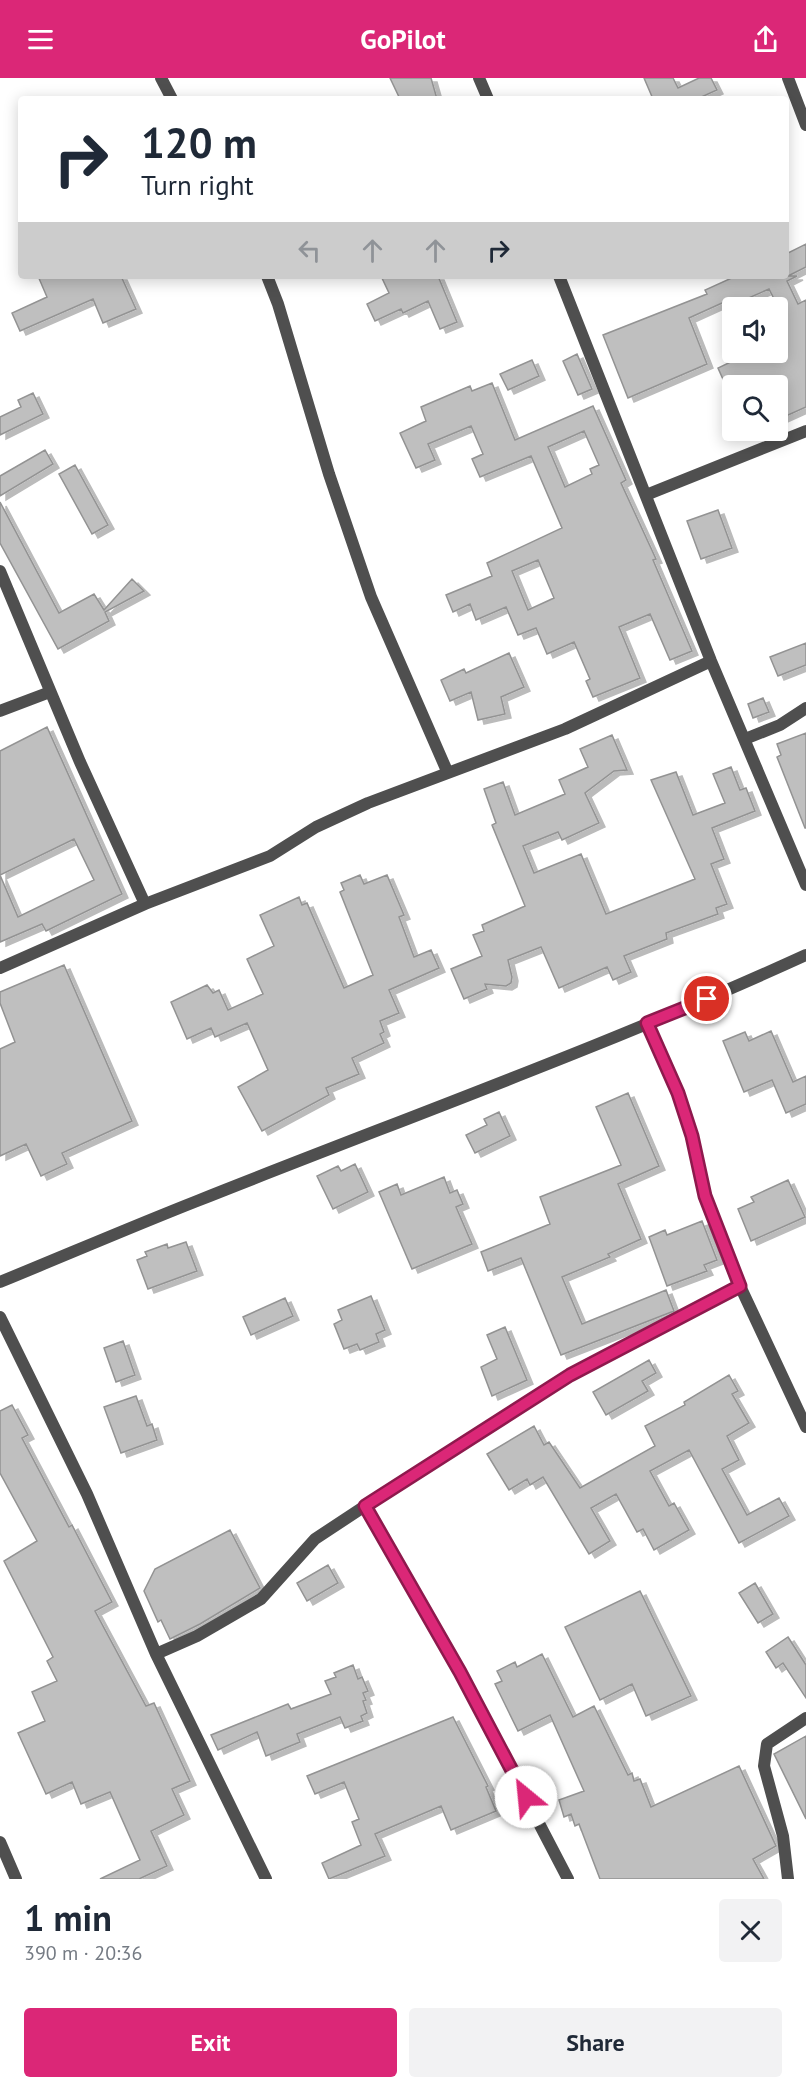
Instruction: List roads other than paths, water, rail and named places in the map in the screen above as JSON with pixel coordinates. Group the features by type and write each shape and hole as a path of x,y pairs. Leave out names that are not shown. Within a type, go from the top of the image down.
{"street":[{"path":"162,78 171,96"},
{"path":"479,78 487,96"},
{"path":"788,78 806,125"},
{"path":"268,279 278,304 329,474 371,597 447,771"},
{"path":"560,279 711,662 806,885"},
{"path":"646,495 806,431"},
{"path":"0,571 50,692 145,904"},
{"path":"0,968 145,904 270,856 316,827 447,771 565,729 711,662"},
{"path":"0,711 50,692"},
{"path":"745,739 780,724 806,708"},
{"path":"0,1282 196,1201 505,1082 806,954"},
{"path":"647,1023 678,1093 692,1136 705,1196 740,1286 806,1427"},
{"path":"156,1654 197,1636 261,1599 315,1539 570,1375 740,1286"},
{"path":"0,1317 87,1494 156,1654 266,1879"},
{"path":"365,1506 460,1672 568,1879"},
{"path":"788,1879 783,1836 764,1766 767,1744 806,1718"},
{"path":"0,1842 16,1879"}]}
